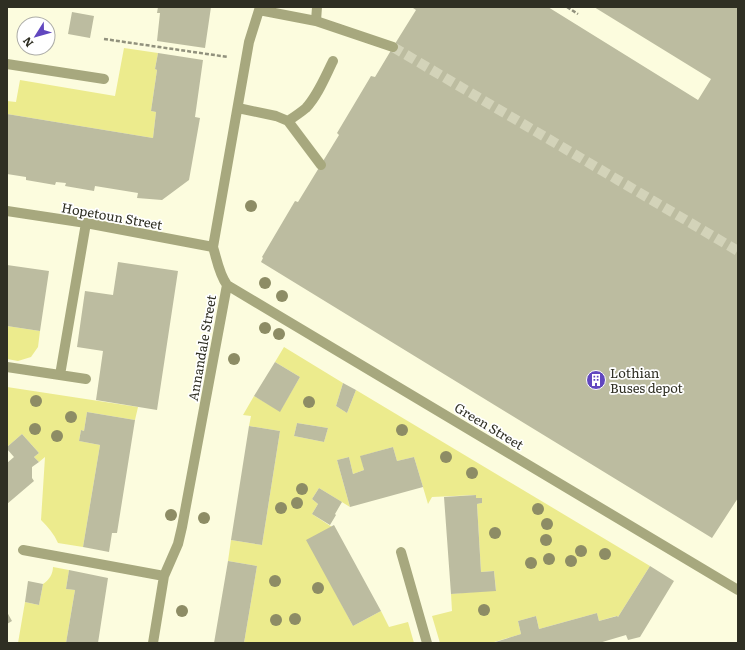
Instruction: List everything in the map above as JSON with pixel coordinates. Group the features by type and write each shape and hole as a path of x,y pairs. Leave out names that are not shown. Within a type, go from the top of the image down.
{"street":[{"path":"316,20 317,7"},
{"path":"260,9 316,20 394,47"},
{"name":"Annandale Street","path":"153,643 164,576 178,544 182,527 227,285 222,279 213,247 246,59 260,9"},
{"path":"288,121 305,108 314,97 333,61"},
{"path":"7,64 104,79"},
{"path":"238,108 276,116 288,121 321,165"},
{"name":"Hopetoun Street","path":"7,211 213,247"},
{"path":"60,375 86,224"},
{"name":"Green Street","path":"227,285 738,590"},
{"path":"7,367 86,379"},
{"path":"23,550 164,576"},
{"path":"401,552 427,643"}],"path":[{"path":"567,7 578,14"},
{"path":"104,39 246,59"}],"shaded area":[{"path":"124,48 158,53 151,111 156,112 153,138 7,114 7,101 16,102 20,80 115,96"},
{"path":"7,326 40,331 38,347 31,357 18,361 7,359"},
{"path":"284,347 343,383 336,406 347,413 356,390 650,566 618,617 616,616 599,621 597,613 539,629 536,616 518,621 521,634 491,643 440,643 432,616 452,611 451,594 496,590 494,571 481,572 477,504 482,503 482,498 476,498 476,495 432,497 428,504 414,457 397,461 393,447 361,456 364,470 353,474 349,457 337,460 350,507 319,488 312,499 318,504 312,514 332,527 335,592 353,626 381,611 389,627 408,622 414,643 244,643 257,566 228,561 231,540 262,545 280,431 249,426 251,416 243,415 254,396 280,411 300,377 275,362","holes":["297,423 328,428 324,442 294,436"]},
{"path":"7,387 138,407 135,420 87,412 84,431 81,430 79,441 100,445 83,547 58,543 51,531 41,520 45,457 39,462 34,457 39,453 22,434 7,447"},
{"path":"53,567 69,570 66,589 75,590 66,643 18,643 25,602 39,605 43,584 50,577"}],"building":[{"path":"158,7 211,7 205,48 157,41 160,13 157,13"},
{"name":"Lothian Buses depot","path":"548,7 698,100 711,79 594,7 738,7 738,498 712,538 261,262 262,257 295,201 298,202 339,135 337,133 371,76 375,77 416,10 413,8"},
{"path":"72,12 94,16 90,38 68,34"},
{"path":"158,53 203,60 195,117 200,118 189,180 162,200 137,198 138,193 95,186 94,191 65,186 66,183 56,182 55,185 26,180 26,177 7,174 7,114 153,138 156,112 151,111"},
{"path":"118,262 178,271 157,410 96,400 103,351 77,347 85,291 113,295"},
{"path":"7,265 49,271 40,331 7,326"},
{"path":"275,362 300,377 280,412 254,396"},
{"path":"343,383 356,390 347,413 336,406"},
{"path":"87,412 135,420 117,533 112,533 109,552 83,547 100,445 79,441 81,430 84,431"},
{"path":"297,423 328,428 324,442 294,436"},
{"path":"249,426 280,431 262,545 231,540"},
{"path":"22,434 39,453 34,457 39,462 32,467 32,478 34,481 7,504 7,463 14,457 7,447"},
{"path":"393,447 397,461 414,457 423,487 350,507 337,460 349,457 353,474 364,470 360,456"},
{"path":"319,488 342,502 330,525 312,514 318,504 312,499"},
{"path":"476,495 476,498 482,498 482,503 477,504 481,572 494,571 496,591 451,594 444,497"},
{"path":"334,525 381,611 353,626 306,540"},
{"path":"228,561 257,566 244,643 214,643"},
{"path":"650,566 674,581 640,637 628,640 626,635 599,643 492,643 521,634 518,621 536,616 539,629 597,613 599,621 618,617"},
{"path":"69,570 108,578 98,643 66,643 75,590 66,589"},
{"path":"28,581 43,584 39,605 25,602"},
{"path":"7,612 12,621 7,624"}],"tunnel":[{"path":"393,47 738,251"}],"place":[{"name":"Lothian Buses depot","path":"596,380"}]}
